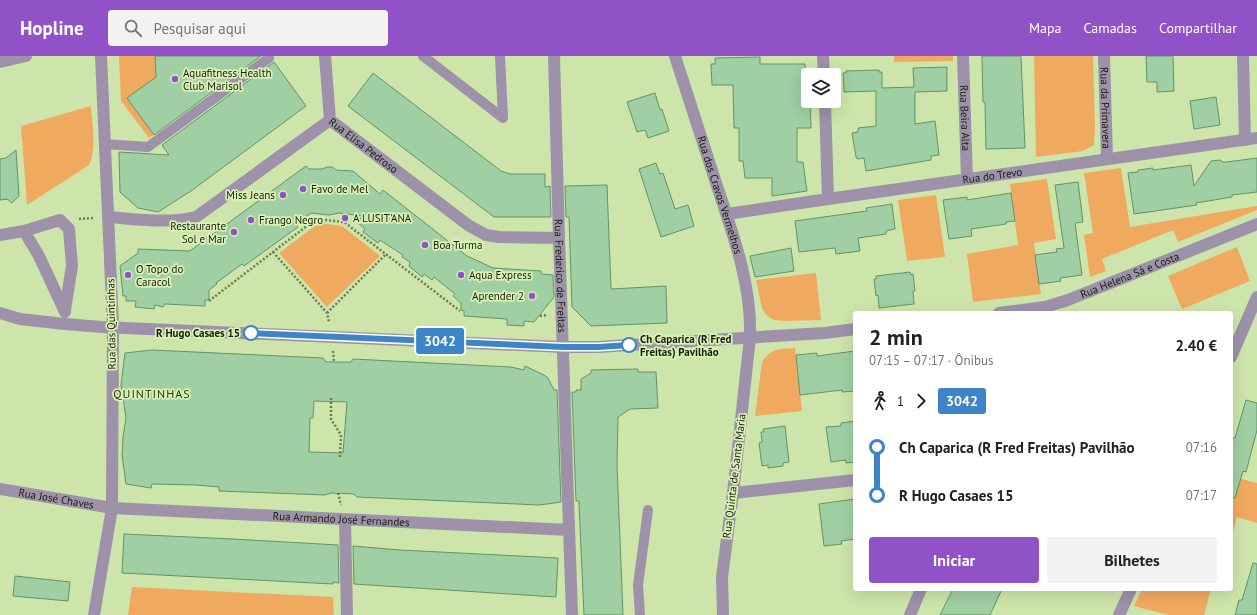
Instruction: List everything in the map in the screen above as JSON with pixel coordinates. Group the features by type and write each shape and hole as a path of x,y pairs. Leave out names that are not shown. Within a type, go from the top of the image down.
{"street":[{"path":"0,62 26,56"},
{"name":"Rua das Quintinhas","path":"94,615 112,508 113,327 101,56"},
{"path":"325,56 330,120"},
{"name":"Rua Frederico de Freitas","path":"554,56 572,615"},
{"name":"Rua dos Cravos Vermelhos","path":"675,56 734,238 748,299 751,318 750,337"},
{"path":"824,56 824,68"},
{"name":"Rua Beira Alta","path":"963,56 967,180"},
{"name":"Rua da Primavera","path":"1104,56 1107,159"},
{"path":"1243,56 1251,139"},
{"path":"825,108 828,199"},
{"name":"Rua Elisa Pedroso","path":"108,217 166,221 183,220 196,217 330,120 468,226 486,235 500,237 559,238"},
{"name":"Rua do Trevo","path":"727,214 1251,139"},
{"path":"0,235 24,231 60,220 68,229 72,266 64,310 65,324"},
{"name":"Rua Helena Sá e Costa","path":"1014,311 1045,307 1068,300 1257,224"},
{"path":"24,231 40,256 64,310"},
{"path":"1233,352 1257,297"},
{"path":"0,312 20,319 113,327 563,347 599,347 853,330"},
{"name":"Rua Quinta de Santa Maria","path":"723,615 722,577 750,337"},
{"path":"733,493 853,480"},
{"name":"Rua José Chaves","path":"0,489 112,508"},
{"name":"Rua Armando José Fernandes","path":"112,508 569,530"},
{"path":"345,520 347,615"},
{"path":"910,615 920,591"},
{"path":"1119,615 1130,591"}],"lane":[{"path":"423,56 503,118 500,56"},
{"path":"104,144 148,147 269,58"},
{"path":"640,615 638,585 648,510"}],"path":[{"path":"60,220 108,217"},
{"path":"209,301 316,219 344,222 460,311"},
{"path":"273,252 327,313 332,337 334,362"},
{"path":"327,313 386,254"},
{"path":"332,398 331,419 341,435 340,457"}],"shaded area":[{"name":"Aquafitness Health Club Marisol","path":"119,56 260,56 149,138 121,101"},
{"path":"894,56 953,56 953,61 894,62"},
{"path":"1034,56 1093,56 1094,145 1083,151 1036,157"},
{"path":"91,106 93,152 89,165 27,205 21,126"},
{"path":"1121,168 1130,227 1257,206 1257,210 1178,242 1173,230 1102,259 1106,271 1090,277 1084,235 1093,233 1084,173"},
{"path":"1047,179 1056,239 1034,243 1041,294 973,302 967,254 1018,245 1010,184"},
{"path":"936,195 945,257 907,261 898,200"},
{"path":"319,223 342,226 380,256 327,307 279,253"},
{"path":"1237,247 1250,281 1182,309 1168,276"},
{"path":"816,273 821,320 785,321 774,320 767,316 762,308 756,280"},
{"path":"795,348 802,411 755,416 762,362 765,357 776,350"},
{"path":"1233,477 1257,483 1257,523 1237,517 1233,532"},
{"path":"132,587 333,597 334,615 128,615"},
{"path":"1141,591 1210,591 1204,615 1168,615 1134,606"}],"building":[{"name":"Aquafitness Health Club Marisol","path":"155,56 261,56 154,135 127,98 156,77"},
{"path":"982,56 1021,56 1025,148 986,149"},
{"path":"1146,56 1173,56 1174,91 1157,92 1157,82 1147,82"},
{"path":"760,57 760,64 805,64 805,68 801,68 801,108 810,108 811,128 797,128 797,162 803,162 807,191 772,196 772,178 745,178 743,161 739,161 739,128 734,128 733,85 712,85 711,64 715,64 715,58"},
{"path":"274,62 306,106 191,191 158,212 138,208 120,192 119,152 169,155 162,145"},
{"path":"947,67 947,91 915,92 915,124 935,121 939,155 931,156 931,160 866,171 864,158 857,159 856,157 852,133 858,132 858,128 876,126 876,91 844,92 843,73 846,73 846,71 879,70 879,72 882,72 882,88 914,87 913,68"},
{"path":"373,73 501,171 510,174 545,174 545,187 550,186 551,217 494,217 348,106"},
{"path":"655,93 669,131 648,138 645,130 637,132 627,102"},
{"path":"1216,97 1220,125 1194,129 1190,101"},
{"path":"16,150 19,196 12,203 7,199 0,200 0,159 6,158"},
{"path":"1257,158 1257,192 1232,195 1232,197 1196,203 1197,205 1134,214 1128,173 1153,168 1153,170 1191,165 1194,186 1211,161 1220,160 1227,162"},
{"path":"656,163 660,174 663,173 675,209 688,205 694,226 661,237 639,169"},
{"path":"306,166 309,169 332,167 336,170 353,171 380,194 383,190 467,256 493,268 541,271 541,274 553,275 554,297 534,322 524,321 524,326 507,325 507,319 464,316 464,311 461,310 461,303 453,296 455,294 434,277 432,280 424,274 422,277 409,266 410,262 402,257 403,255 380,240 378,243 363,232 365,229 358,223 362,216 339,213 329,215 311,213 296,224 298,227 244,266 242,264 216,283 217,284 209,290 209,300 205,300 205,306 165,304 163,307 155,305 154,309 135,307 136,301 126,301 126,296 123,296 120,266 138,253 138,249 190,251"},
{"path":"1078,182 1083,222 1075,223 1082,275 1060,278 1061,281 1039,284 1035,255 1057,252 1056,249 1064,248 1055,185"},
{"path":"607,185 611,289 666,286 667,323 591,326 572,307 569,217 566,217 565,186"},
{"path":"1011,193 1015,221 1006,222 1006,224 971,229 972,236 949,239 943,200 967,197 967,200"},
{"path":"892,204 895,229 886,231 886,234 858,238 860,251 836,254 835,248 799,252 795,221 867,211 866,208"},
{"path":"791,248 794,271 755,277 750,256"},
{"path":"910,272 911,275 913,274 915,291 913,291 914,304 879,308 878,295 876,296 874,279 876,279 876,276"},
{"path":"152,350 323,358 326,362 351,362 353,359 511,367 524,370 525,366 548,378 554,390 557,390 561,502 540,505 357,497 354,494 331,493 325,495 219,491 219,487 196,485 152,484 151,488 126,484 122,455 126,418 121,385 125,353","holes":["314,401 347,402 343,453 309,452 310,418 313,418"]},
{"path":"853,351 853,391 842,392 842,390 800,395 796,355 817,353 817,356"},
{"path":"638,369 638,372 656,372 658,408 630,409 618,417 617,466 623,615 584,615 579,501 576,501 572,392 581,390 581,379 591,373 591,370"},
{"path":"1246,400 1257,403 1257,430 1246,472 1243,471 1235,498 1233,498 1233,438 1235,438"},
{"path":"853,421 853,462 846,463 846,460 831,462 826,427 841,426 841,423"},
{"path":"785,426 789,462 783,463 783,466 768,468 768,465 762,466 759,443 762,442 761,432 764,432 763,429"},
{"path":"853,499 853,539 841,541 842,544 824,546 819,504"},
{"path":"124,534 338,545 339,583 333,582 333,584 122,573"},
{"path":"353,546 400,550 558,558 556,597 354,584"},
{"path":"1253,563 1257,564 1257,615 1235,615 1239,600 1242,600"},
{"path":"15,576 70,582 68,601 13,596"},
{"path":"952,591 1001,591 990,615 940,615"}],"bus line":[{"name":"3042","path":"251,333 563,347 629,345"}],"place":[{"name":"Aquafitness Health Club Marisol","path":"175,79"},
{"name":"Favo de Mel","path":"303,189"},
{"name":"Miss Jeans","path":"283,195"},
{"name":"A LUSIT'ANA","path":"345,218"},
{"name":"Frango Negro","path":"251,220"},
{"name":"Restaurante Sol e Mar","path":"234,232"},
{"name":"Boa Turma","path":"425,245"},
{"name":"O Topo do Caracol","path":"128,275"},
{"name":"Aqua Express","path":"461,275"},
{"name":"Aprender 2","path":"532,296"},
{"name":"R Hugo Casaes 15","path":"251,333"},
{"name":"Ch Caparica (R Fred Freitas) Pavilhão","path":"629,345"}],"district":[{"name":"QUINTINHAS","path":"152,394"}]}
